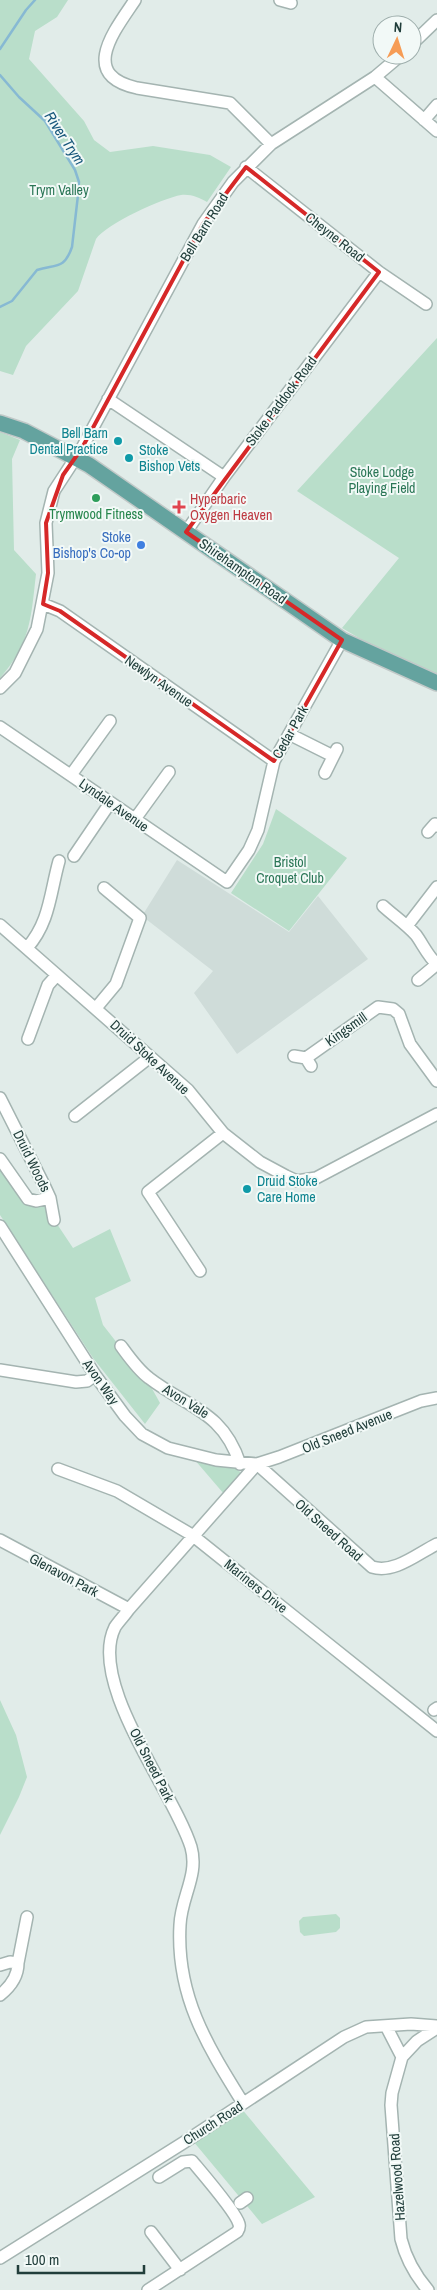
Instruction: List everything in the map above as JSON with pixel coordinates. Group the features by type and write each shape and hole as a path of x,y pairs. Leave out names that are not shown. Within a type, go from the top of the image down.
{"main road":[{"name":"Shirehampton Road","path":"0,423 24,432 75,458 342,640 437,683"}],"street":[{"path":"135,0 106,47 104,56 111,76 123,85 130,87 230,103 271,144"},
{"path":"422,34 437,20"},
{"name":"Bell Barn Road","path":"0,688 15,674 34,640 48,573 46,522 54,491 108,399 203,224 216,204 246,167 271,144 375,77 389,65"},
{"path":"375,77 437,131"},
{"path":"424,120 437,105"},
{"name":"Cheyne Road","path":"246,167 379,272 426,304"},
{"name":"Stoke Paddock Road","path":"186,532 224,477 379,272"},
{"path":"108,399 224,477"},
{"name":"Newlyn Avenue","path":"43,604 60,611 274,761"},
{"name":"Cedar Park","path":"227,882 249,850 258,830 274,761 342,640"},
{"path":"71,775 99,728 110,721"},
{"name":"Lyndale Avenue","path":"0,727 227,882"},
{"path":"289,734 335,752 325,772"},
{"path":"135,819 158,779 168,772"},
{"path":"80,853 110,803"},
{"path":"27,948 38,935 43,925 61,869"},
{"path":"407,926 437,887"},
{"path":"96,1008 116,984 140,932 140,918 104,888"},
{"path":"383,906 407,926 437,964 418,980"},
{"name":"Druid Stoke Avenue","path":"0,925 188,1090 223,1133 260,1162 297,1181 316,1178 437,1114"},
{"path":"28,1040 26,1026 48,985 57,975"},
{"name":"Kingsmill","path":"304,1060 378,1007 385,1006 399,1014 410,1044 437,1081"},
{"path":"76,1117 150,1057"},
{"name":"Druid Woods","path":"0,1098 50,1198 54,1220"},
{"path":"200,1271 148,1192 223,1133"},
{"name":"Druid Woods","path":"0,1159 28,1199 36,1201 50,1198"},
{"name":"Avon Way","path":"0,1226 96,1375 125,1416 150,1439 168,1448 186,1454 240,1464 257,1464"},
{"name":"Avon Vale","path":"121,1346 148,1378 214,1418 231,1442 240,1464"},
{"path":"0,1370 76,1382 87,1380 96,1375"},
{"name":"Old Sneed Avenue","path":"257,1464 421,1401 437,1398"},
{"name":"Old Sneed Park","path":"243,2103 212,2053 189,2005 180,1944 180,1923 184,1900 194,1873 192,1849 182,1825 122,1707 111,1666 112,1638 116,1627 129,1609 192,1535 257,1464"},
{"name":"Old Sneed Road","path":"257,1464 372,1567 386,1569 395,1566 437,1544"},
{"name":"Mariners Drive","path":"58,1469 117,1491 192,1535 437,1731"},
{"name":"Glenavon Park","path":"0,1540 129,1609"},
{"path":"0,1995 13,1981 17,1973 27,1917"},
{"path":"0,1965 10,1962 18,1963"},
{"name":"Church Road","path":"0,2258 344,2037 366,2027 412,2024 437,2027"},
{"path":"386,2026 402,2057"},
{"name":"Hazelwood Road","path":"428,2290 418,2278 404,2253 401,2239 391,2105 394,2081 402,2057 417,2041 437,2027"},
{"path":"163,2155 172,2169"},
{"path":"148,2290 238,2232 239,2224 192,2161 183,2162 159,2177"},
{"path":"151,2232 180,2270"}],"highlighted area":[{"path":"246,167 379,272 186,532 342,640 274,761 60,611 43,604 48,573 46,523 63,475 82,448 203,224"}],"shaded area":[{"path":"177,860 289,932 318,896 368,959 237,1054 194,993 213,971 142,916"}],"green space":[{"name":"Trym Valley","path":"0,0 68,0 57,17 35,31 29,59 84,121 94,140 110,152 153,146 210,155 231,167 207,202 189,195 173,197 136,212 102,233 96,239 78,291 26,346 13,375 0,371"},
{"name":"Stoke Lodge Playing Field","path":"437,338 437,676 376,648 342,628 399,558 297,491"},
{"path":"0,432 20,440 12,459 14,550 36,574 31,617 24,641 0,678"},
{"name":"Bristol Croquet Club","path":"276,809 347,858 289,931 231,893 263,844"},
{"path":"0,1164 29,1204 45,1206 73,1248 110,1229 131,1281 95,1298 103,1325 150,1385 160,1403 145,1424 93,1358 0,1215"},
{"path":"194,1459 235,1466 240,1472 240,1477 224,1494"},
{"path":"0,1700 16,1735 27,1777 0,1835"},
{"path":"336,1914 340,1918 340,1928 336,1932 304,1936 300,1932 299,1921 303,1917"},
{"path":"241,2108 315,2197 262,2224 193,2141"}],"waterway":[{"name":"River Trym","path":"0,49 26,10 35,0"},
{"name":"River Trym","path":"0,75 19,97 45,121 75,170 79,182 72,247 66,259 59,265 37,270 12,301 0,307"}],"place":[{"name":"Bell Barn Dental Practice","path":"118,441"},
{"name":"Stoke Bishop Vets","path":"129,458"},
{"name":"Trymwood Fitness","path":"96,498"},
{"name":"Hyperbaric Oxygen Heaven","path":"179,507"},
{"name":"Stoke Bishop's Co-op","path":"141,545"},
{"name":"Druid Stoke Care Home","path":"247,1189"}]}
